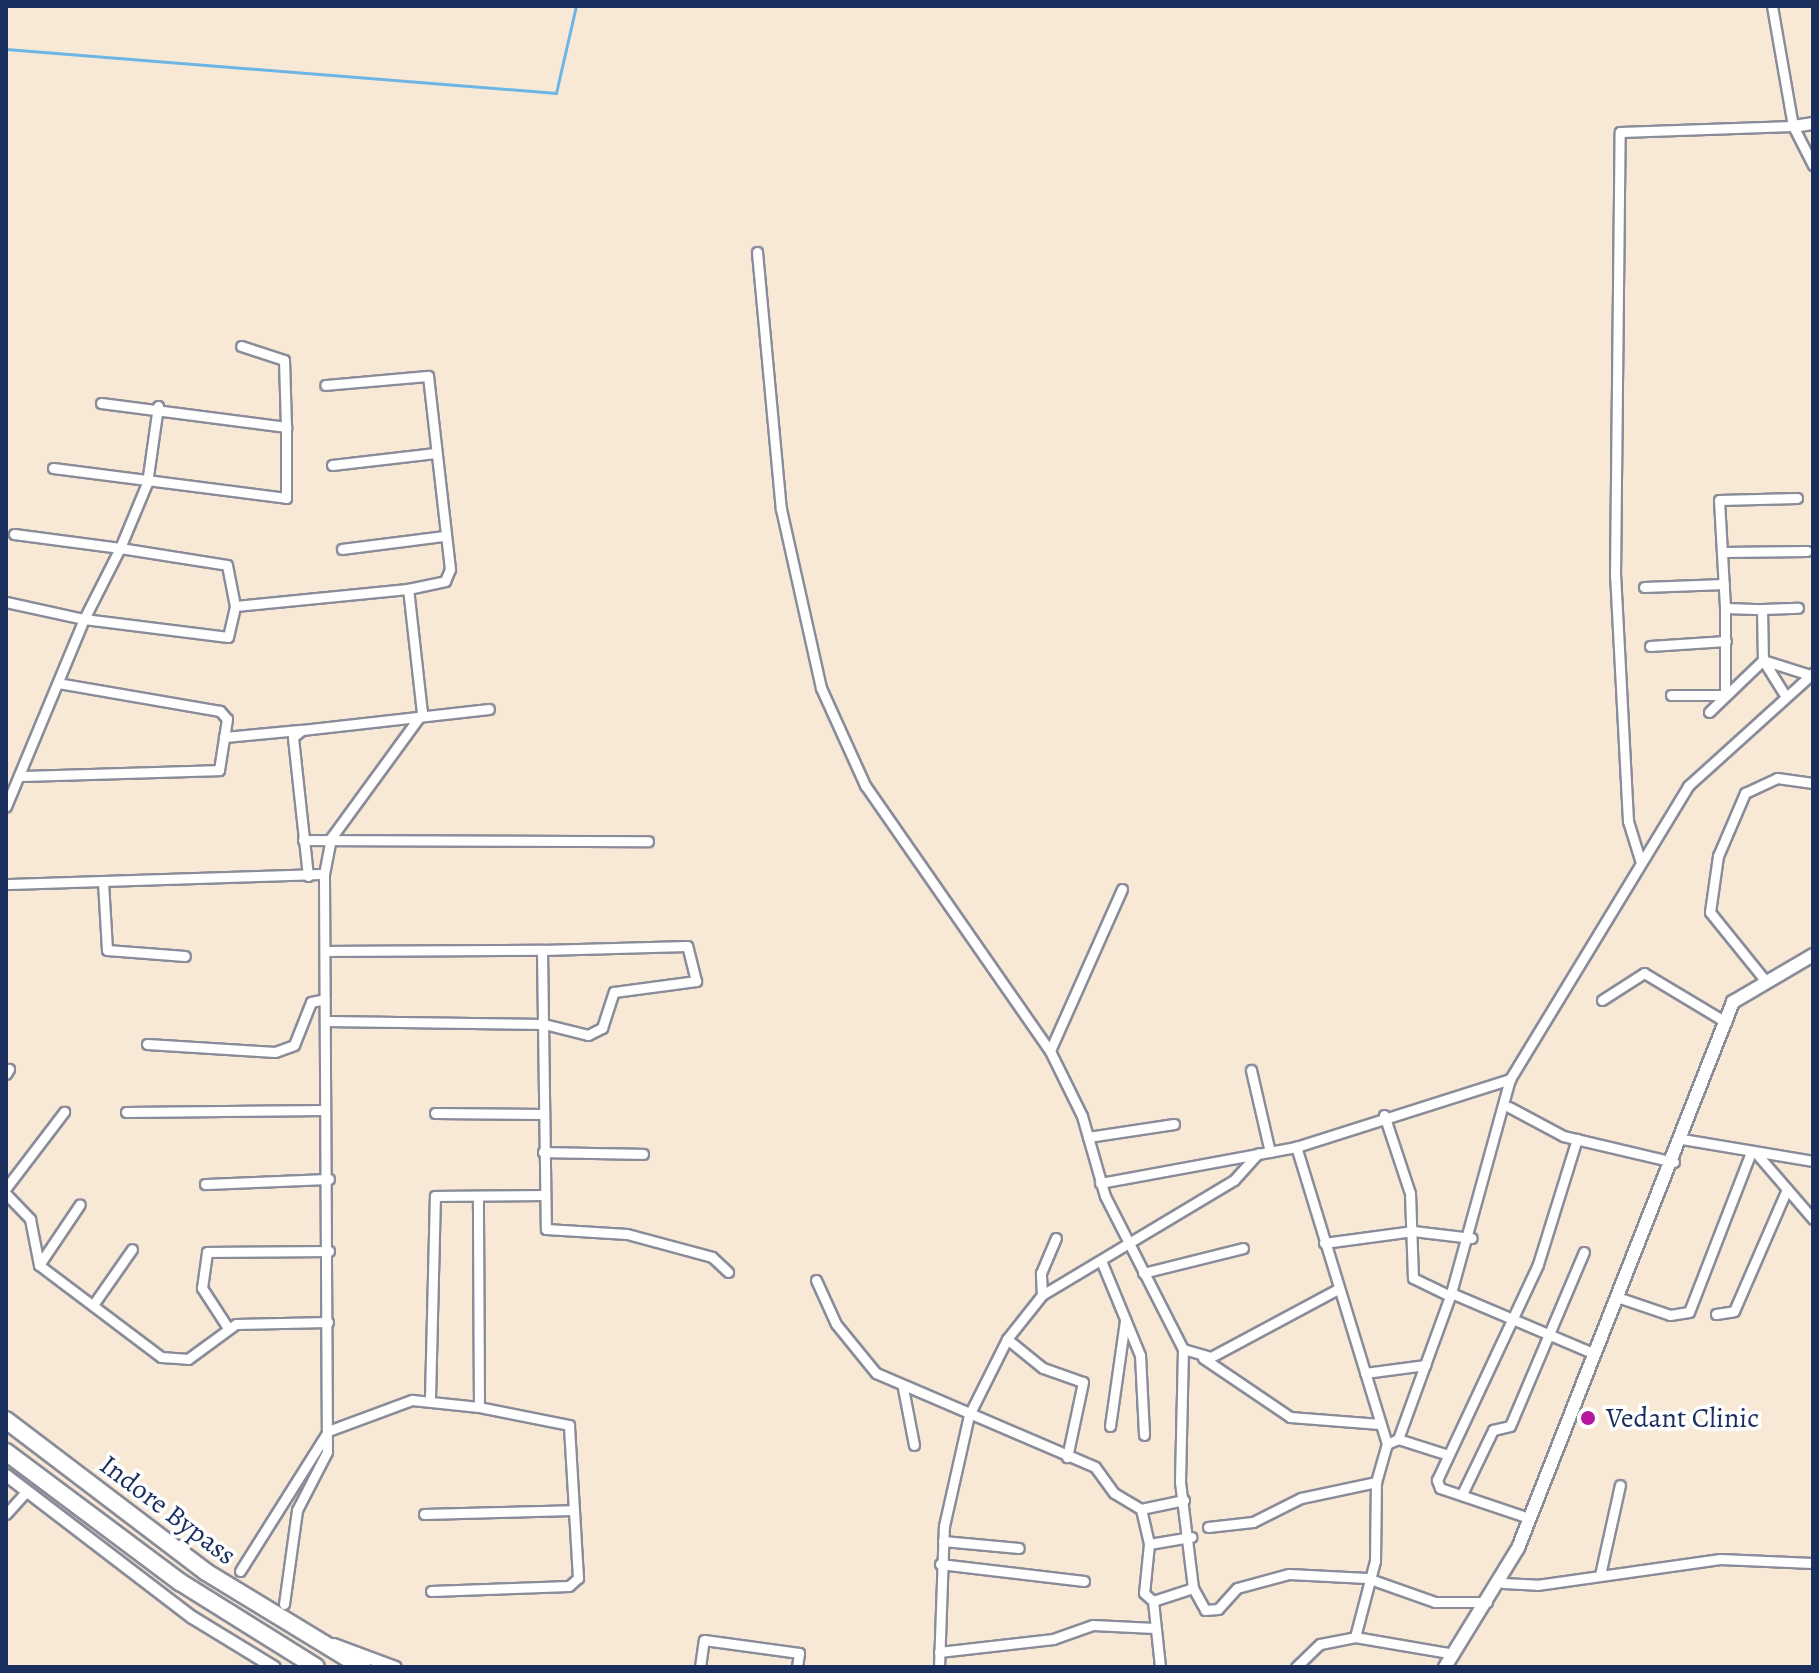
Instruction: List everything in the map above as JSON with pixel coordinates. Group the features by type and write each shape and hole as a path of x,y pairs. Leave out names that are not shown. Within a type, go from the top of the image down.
{"highway":[{"name":"Indore Bypass","path":"6,1420 133,1517 301,1636 362,1667"},
{"name":"Indore Bypass","path":"6,1452 119,1537 292,1654"},
{"path":"292,1654 305,1667"},
{"path":"292,1654 316,1667"}],"main road":[{"path":"1445,1667 1503,1583 1674,1162 1733,1002 1764,979 1813,955"}],"street":[{"path":"1772,6 1793,126 1813,165"},
{"path":"1641,863 1628,821 1615,576 1620,132 1813,123"},
{"path":"757,252 781,509 821,688 865,785 1050,1051 1088,1137 1100,1183 1183,1349 1184,1500 1191,1537 1193,1588 1202,1609 1216,1610 1237,1588 1283,1575 1367,1578 1435,1602 1490,1602"},
{"path":"53,468 147,483 286,498 284,360 241,346"},
{"path":"235,606 408,589 449,577 424,372 325,385"},
{"path":"101,403 158,406 286,427"},
{"path":"6,806 84,619 120,548 147,483 158,406"},
{"path":"332,465 435,453"},
{"path":"1725,695 1725,608 1719,500 1797,498"},
{"path":"6,602 84,619 228,637 235,606 227,565 14,534"},
{"path":"342,549 444,536"},
{"path":"1722,552 1807,551"},
{"path":"1644,587 1724,584"},
{"path":"284,1604 286,1546 327,1452 329,1179 325,1110 324,874 331,838 422,713 408,589"},
{"path":"1725,608 1798,608"},
{"path":"1762,609 1763,660 1784,693"},
{"path":"1650,646 1726,641"},
{"path":"1763,660 1812,674"},
{"path":"1709,712 1763,660"},
{"path":"1398,1439 1472,1238 1509,1107 1510,1079 1688,786 1784,693 1812,674"},
{"path":"19,776 211,775 219,770 227,719 211,708 58,683"},
{"path":"1671,695 1725,695"},
{"path":"224,737 302,730 422,713 489,709"},
{"path":"302,730 291,742 308,876"},
{"path":"1764,979 1710,912 1718,856 1745,793 1777,778 1813,783"},
{"path":"303,840 648,841"},
{"path":"8,884 324,874"},
{"path":"103,882 107,950 185,956"},
{"path":"1050,1051 1122,889"},
{"path":"325,951 687,946 696,981 614,992 602,1028 588,1035 544,1024 326,1021"},
{"path":"542,950 543,1195 552,1231 627,1234 712,1257 728,1272"},
{"path":"1602,1000 1644,973 1726,1022"},
{"path":"147,1044 275,1052 294,1045 311,1002 325,999"},
{"path":"1251,1070 1270,1152"},
{"path":"1100,1183 1296,1147 1384,1115 1510,1079"},
{"path":"1509,1107 1577,1139 1674,1162"},
{"path":"126,1112 325,1110"},
{"path":"6,1188 64,1112"},
{"path":"435,1113 543,1114"},
{"path":"1384,1115 1407,1182 1417,1285 1451,1295 1595,1354"},
{"path":"1088,1137 1174,1124"},
{"path":"1529,1518 1437,1484 1448,1455 1515,1321 1577,1139"},
{"path":"1682,1139 1813,1161"},
{"path":"1296,1147 1387,1444 1376,1482 1375,1561 1367,1578 1355,1637"},
{"path":"543,1152 643,1154"},
{"path":"1753,1152 1813,1219"},
{"path":"1620,1298 1670,1315 1689,1312 1753,1152"},
{"path":"939,1667 940,1564 969,1415 1007,1339 1042,1295 1102,1263 1127,1242 1234,1180 1258,1153"},
{"path":"205,1184 329,1179"},
{"path":"1716,1314 1734,1311 1787,1189"},
{"path":"6,1194 30,1219 39,1265 173,1361 188,1359 228,1328 328,1322"},
{"path":"430,1398 435,1196 543,1195"},
{"path":"478,1196 479,1407"},
{"path":"39,1265 80,1204"},
{"path":"1324,1243 1413,1231 1472,1238"},
{"path":"1042,1295 1041,1273 1056,1238"},
{"path":"1143,1273 1243,1248"},
{"path":"93,1305 132,1249"},
{"path":"228,1328 202,1288 207,1252 329,1251"},
{"path":"1463,1492 1493,1430 1510,1426 1584,1252"},
{"path":"1102,1263 1142,1366 1144,1435"},
{"path":"816,1280 859,1357 903,1388 1095,1467 1114,1493 1141,1509 1184,1500"},
{"path":"1203,1358 1338,1289"},
{"path":"1110,1426 1125,1317"},
{"path":"1007,1339 1043,1368 1083,1382 1067,1457"},
{"path":"1183,1349 1203,1358 1290,1417 1380,1424"},
{"path":"1365,1373 1425,1365"},
{"path":"903,1388 914,1445"},
{"path":"240,1571 328,1431 430,1398 569,1425 573,1584 431,1591"},
{"path":"1387,1444 1398,1439 1448,1455"},
{"path":"6,1475 108,1553 274,1667"},
{"path":"1208,1527 1253,1522 1301,1498 1376,1482"},
{"path":"1600,1575 1620,1485"},
{"path":"7,1511 27,1491"},
{"path":"1141,1509 1149,1544 1144,1593 1153,1601 1160,1667"},
{"path":"424,1514 572,1510"},
{"path":"1149,1544 1191,1537"},
{"path":"943,1541 1019,1548"},
{"path":"1503,1583 1600,1575 1720,1559 1813,1563"},
{"path":"940,1564 1084,1581"},
{"path":"1153,1601 1193,1588"},
{"path":"939,1652 1053,1639 1093,1625 1154,1628"},
{"path":"301,1636 395,1667"},
{"path":"1296,1667 1320,1644 1355,1637 1454,1654"},
{"path":"700,1667 704,1640 799,1653 797,1667"}],"waterway":[{"path":"6,49 556,93 576,6"}],"place":[{"name":"Vedant Clinic","path":"1588,1418"}]}
